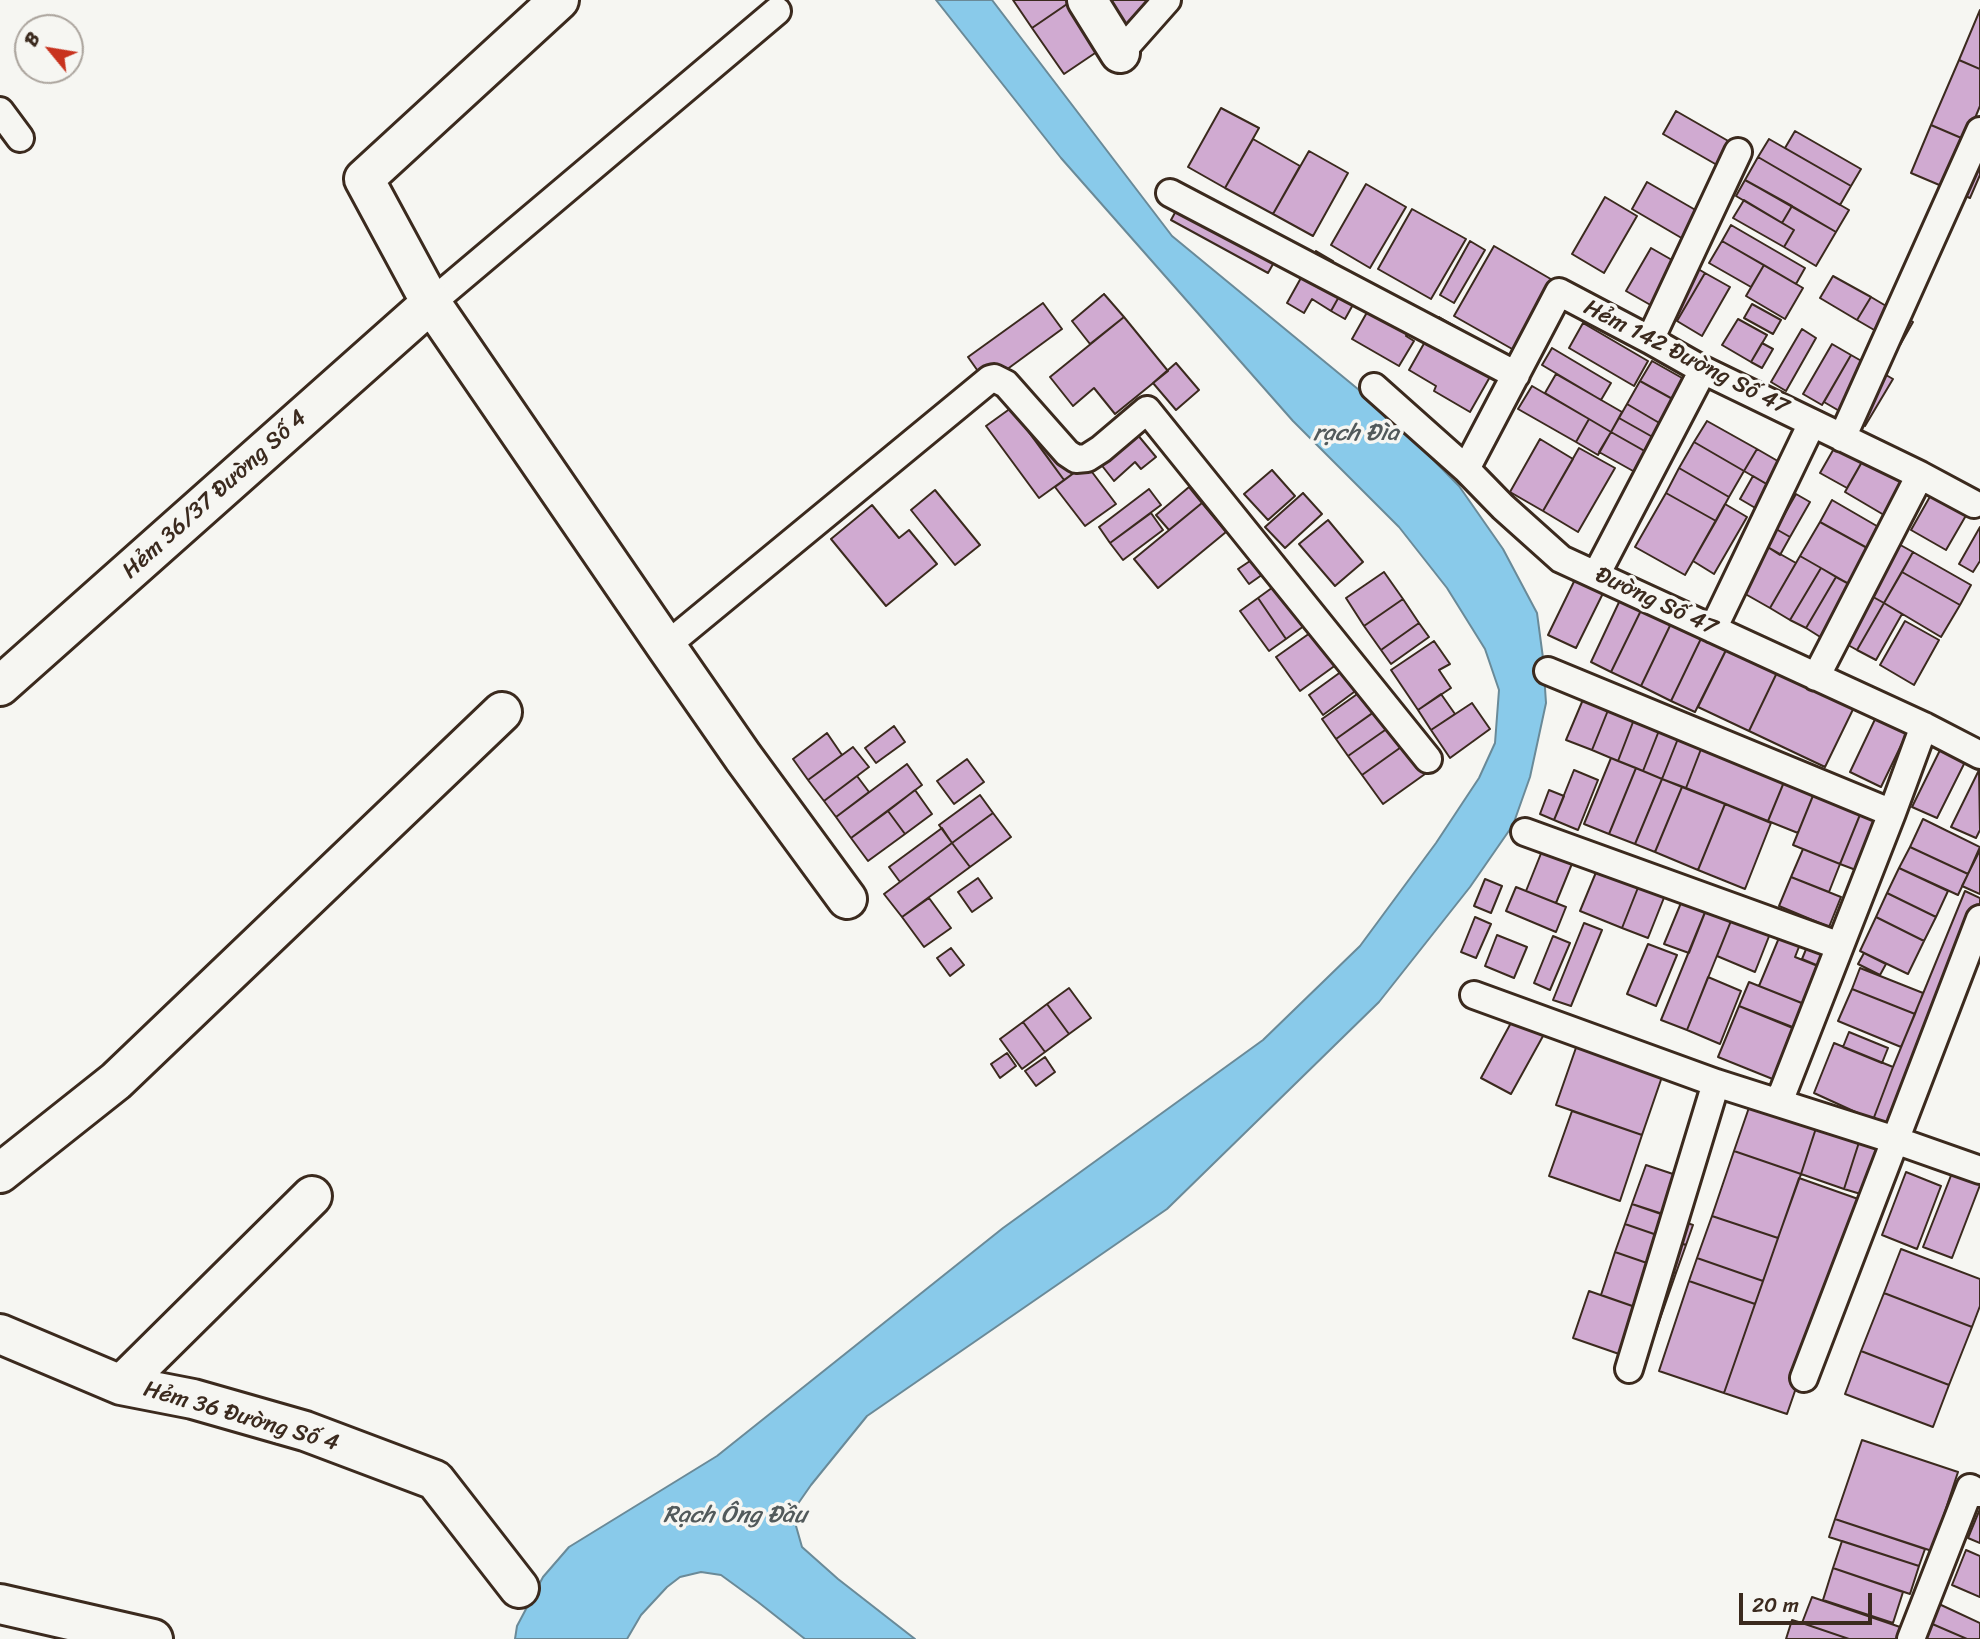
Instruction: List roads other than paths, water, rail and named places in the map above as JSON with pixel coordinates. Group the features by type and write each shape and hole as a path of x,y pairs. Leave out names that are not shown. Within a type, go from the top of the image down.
{"street":[{"path":"559,0 364,179 430,303 743,757 847,899"},
{"path":"1087,0 1120,53"},
{"name":"Hẻm 36/37 Đường Số 4","path":"0,686 430,303"},
{"path":"0,1173 116,1081 502,712"},
{"path":"121,1385 312,1196"},
{"name":"Hẻm 36 Đường Số 4","path":"0,1334 121,1385 192,1399 305,1431 435,1480 519,1588"},
{"path":"0,1604 153,1639"}],"lane":[{"path":"1120,53 1167,0"},
{"path":"430,303 777,12"},
{"path":"0,111 20,138"},
{"path":"1842,438 1980,131"},
{"path":"1650,340 1738,152"},
{"path":"1170,193 1516,375 1466,470"},
{"name":"Hẻm 142 Đường Số 47","path":"1516,375 1559,292 1703,370 1974,504"},
{"path":"1596,575 1703,370"},
{"path":"666,646 979,387 994,378 1006,384 1067,453 1076,459 1087,458 1101,449 1147,410 1428,759"},
{"name":"Đường Số 47","path":"1374,387 1561,559 1924,726 1980,755"},
{"name":"Hẻm 142 Đường Số 47","path":"1713,629 1812,424"},
{"path":"1816,677 1920,475"},
{"path":"1548,671 1892,813"},
{"path":"1779,1102 1924,726"},
{"path":"1525,832 1840,946"},
{"path":"1804,1378 1980,919"},
{"path":"1474,995 1716,1083 1980,1170"},
{"path":"1629,1369 1716,1083"},
{"path":"1911,1639 1970,1488 1980,1493"}],"water":[{"name":"Rạch Ông Đầu","path":"936,0 992,0 1172,236 1387,413 1459,486 1503,549 1537,613 1546,703 1530,777 1513,825 1470,887 1379,1002 1167,1209 867,1416 811,1485 795,1508 796,1526 802,1547 915,1639 805,1639 721,1575 701,1572 680,1577 667,1587 641,1615 627,1639 515,1639 517,1626 543,1577 569,1547 717,1456 1003,1228 1263,1040 1360,946 1436,843 1479,778 1495,743 1499,690 1485,649 1447,588 1399,527 1293,421 1061,158"}],"water label":[{"name":"rạch Đìa","path":"1356,434"}]}
